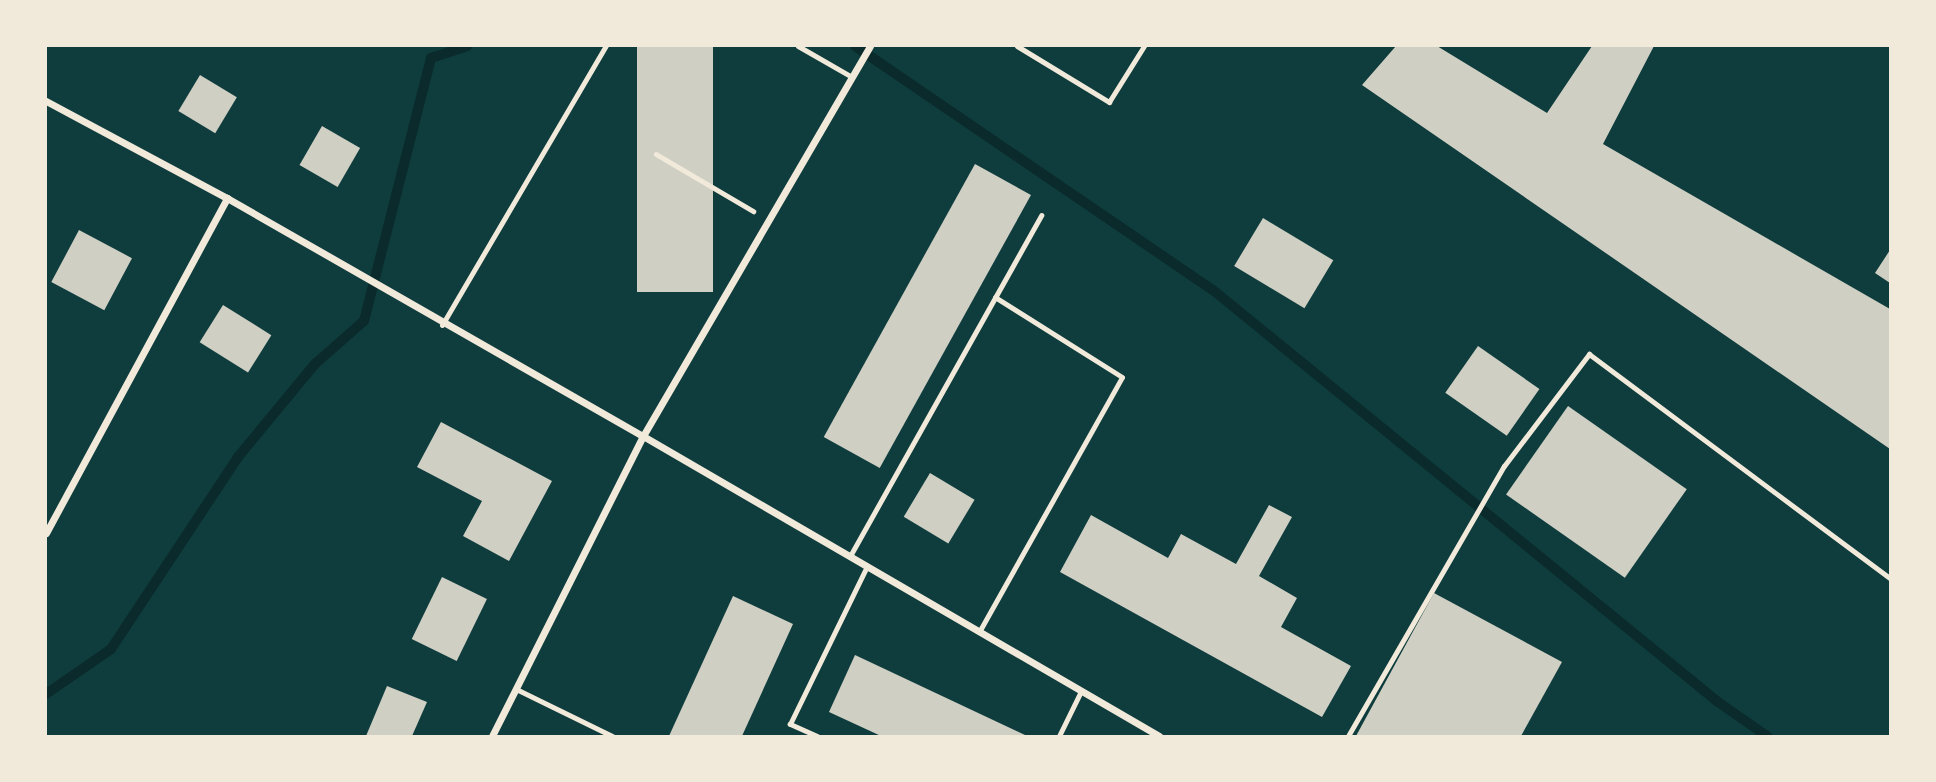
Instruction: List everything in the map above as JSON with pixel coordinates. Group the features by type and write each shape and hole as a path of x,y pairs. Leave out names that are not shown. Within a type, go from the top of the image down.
{"street":[{"path":"492,737 643,436 870,46"},
{"path":"46,101 227,198 442,325 643,436 1159,737"},
{"path":"46,533 227,198"}],"lane":[{"path":"442,325 606,46"},
{"path":"798,46 852,77"},
{"path":"1017,46 1110,102 1144,46"},
{"path":"850,556 1041,215"},
{"path":"978,632 1122,377 995,297"},
{"path":"1348,737 1504,466 1589,354 1891,578"},
{"path":"817,737 790,724 867,566"},
{"path":"516,689 612,737"},
{"path":"1059,737 1081,691"}],"path":[{"path":"656,154 769,220"}],"building":[{"path":"637,46 713,46 713,292 637,292"},
{"path":"1396,46 1437,46 1547,113 1592,46 1654,46 1603,144 1890,309 1890,449 1362,85"},
{"path":"200,75 237,97 215,133 178,111"},
{"path":"322,126 360,148 338,187 300,165"},
{"path":"975,164 1031,195 880,468 824,437"},
{"path":"1263,218 1333,260 1304,308 1234,266"},
{"path":"79,230 132,258 104,310 51,282"},
{"path":"1890,250 1890,283 1875,273"},
{"path":"223,305 271,335 248,373 200,342"},
{"path":"1478,346 1539,389 1507,436 1445,393"},
{"path":"1568,406 1687,489 1625,578 1506,494"},
{"path":"441,422 552,481 509,561 463,536 482,501 417,467"},
{"path":"930,473 975,500 948,543 904,517"},
{"path":"1269,505 1292,517 1259,576 1297,598 1281,627 1351,666 1322,717 1060,572 1091,515 1168,558 1181,534 1236,564"},
{"path":"442,577 487,599 457,661 412,639"},
{"path":"1434,593 1562,662 1521,736 1356,736"},
{"path":"733,596 793,624 742,736 669,736"},
{"path":"855,655 1025,735 881,736 829,712"},
{"path":"387,686 427,702 412,736 366,736"}],"waterway":[{"path":"46,694 111,649 238,457 315,364 364,321 431,58 467,46"},
{"path":"855,46 1213,290 1718,702 1767,736"}]}
